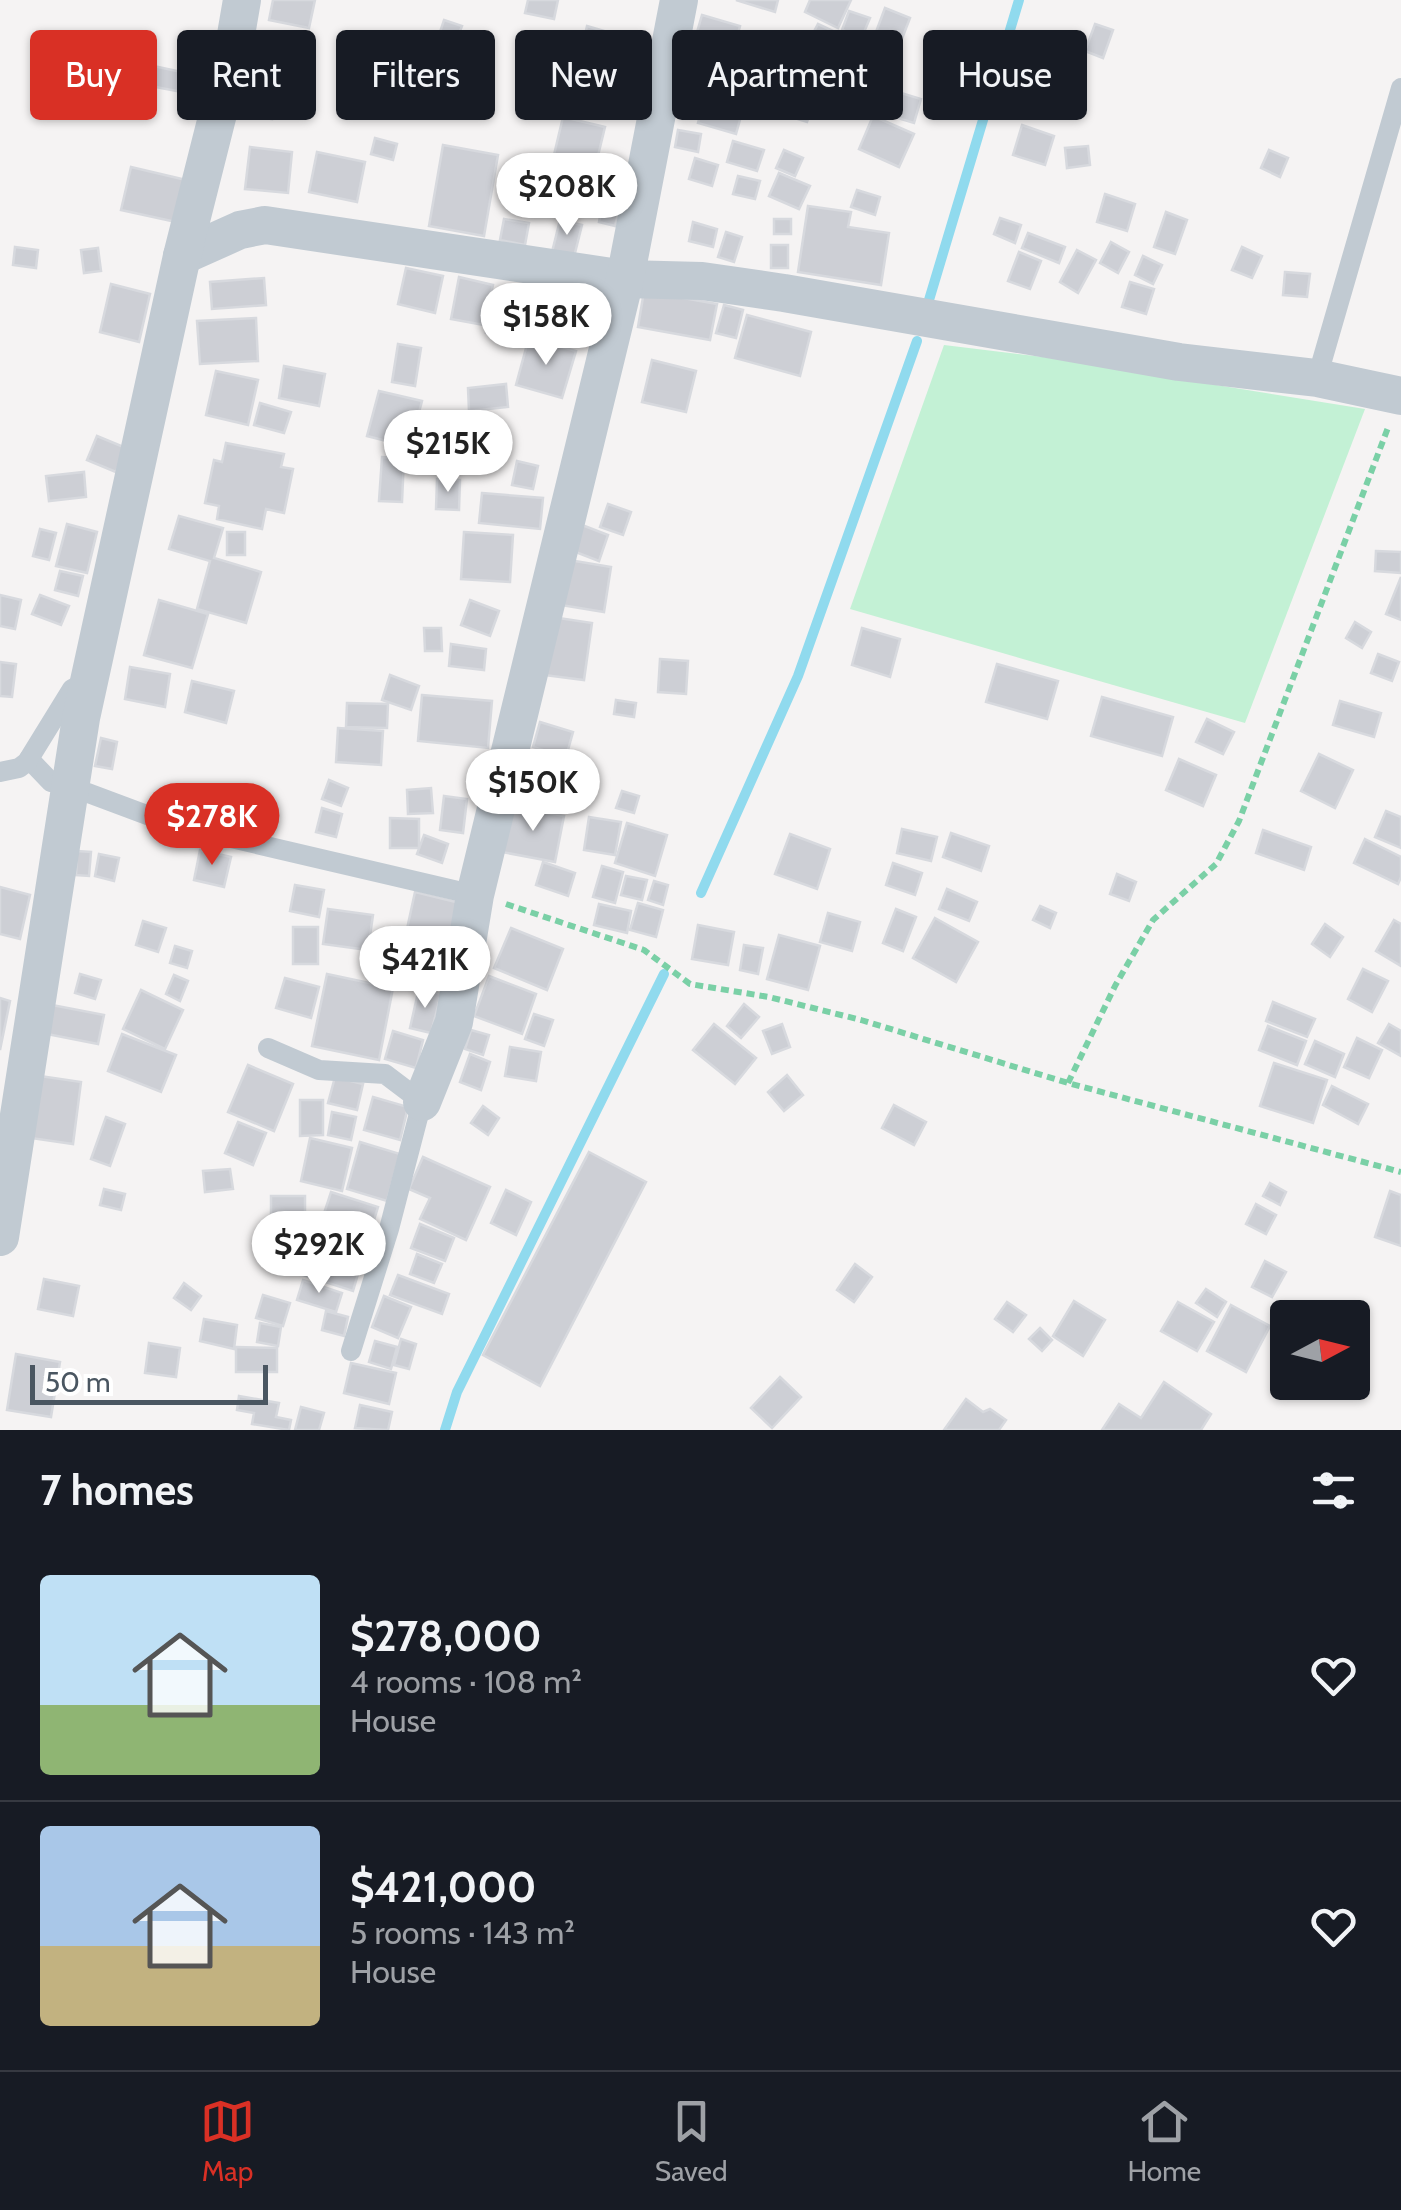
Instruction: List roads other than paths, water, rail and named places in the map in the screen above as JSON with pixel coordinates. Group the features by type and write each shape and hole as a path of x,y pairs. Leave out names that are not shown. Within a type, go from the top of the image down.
{"street":[{"path":"0,1237 81,718 242,0"},
{"path":"422,1102 454,1022 475,894 625,278 678,0"},
{"path":"182,256 240,230 265,226 625,278 702,281 1179,362 1317,378 1401,396"}],"lane":[{"path":"1317,378 1401,88"},
{"path":"0,772 19,768 30,759 72,688 92,680"},
{"path":"30,759 40,774 52,782 171,824 475,894"},
{"path":"268,1048 319,1070 384,1074 422,1102 389,1229 351,1351"}],"waterway":[{"path":"929,300 1019,0"},
{"path":"701,893 798,676 917,341"},
{"path":"445,1430 457,1392 664,974"}]}
